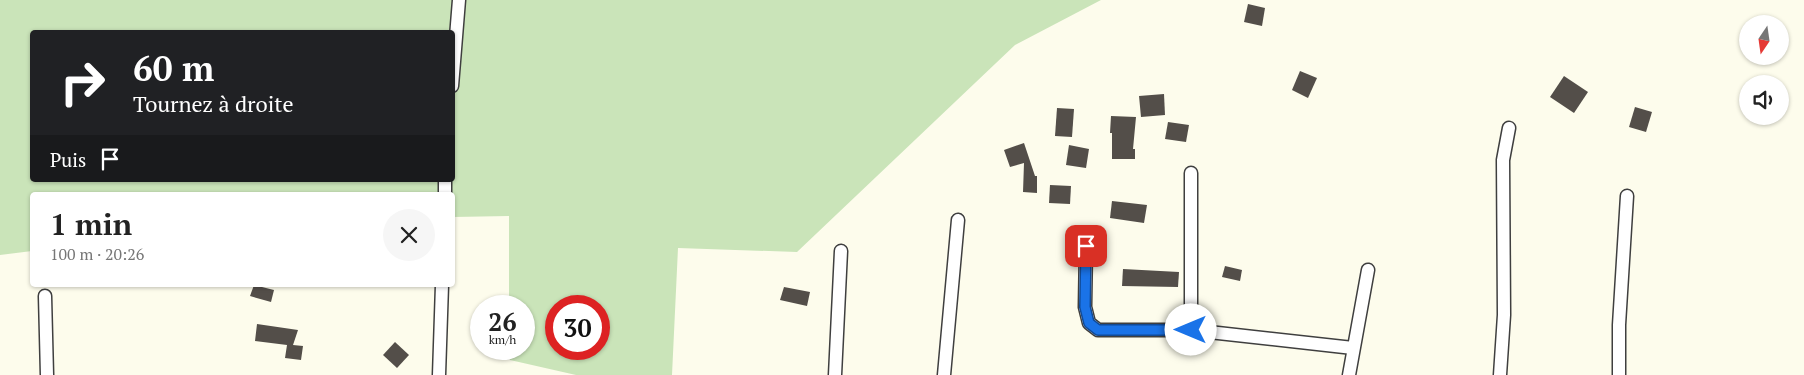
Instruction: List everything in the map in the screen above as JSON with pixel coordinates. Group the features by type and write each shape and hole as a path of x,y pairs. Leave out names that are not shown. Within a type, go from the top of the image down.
{"street":[{"path":"455,49 459,0"},
{"path":"1500,375 1504,315 1503,160 1509,128"},
{"path":"1191,330 1192,173"},
{"path":"1620,375 1619,325 1627,196"},
{"path":"944,375 958,220"},
{"path":"1086,246 1085,307 1089,323 1098,330 1191,330 1353,348"},
{"path":"835,375 841,251"},
{"path":"1349,375 1368,270"},
{"path":"439,375 442,287"},
{"path":"45,296 47,375"}],"green space":[{"path":"0,0 1101,0 1015,45 797,252 678,248 672,375 576,375 510,360 535,360 535,295 509,295 509,216 455,217 455,192 30,192 30,251 0,255"}],"building":[{"path":"1248,4 1265,8 1262,26 1244,22"},
{"path":"1300,71 1317,78 1308,98 1292,90"},
{"path":"1564,76 1588,92 1574,113 1550,97"},
{"path":"1164,94 1165,115 1141,117 1139,96"},
{"path":"1635,107 1652,112 1646,132 1629,127"},
{"path":"1057,108 1074,109 1072,137 1055,136"},
{"path":"1111,116 1136,117 1133,149 1135,149 1135,159 1112,159"},
{"path":"1168,122 1189,125 1186,142 1165,139"},
{"path":"1024,143 1035,176 1037,176 1037,193 1023,192 1024,163 1010,167 1004,150"},
{"path":"1069,145 1089,149 1086,168 1066,165"},
{"path":"1050,185 1071,186 1070,204 1049,203"},
{"path":"1112,201 1147,205 1144,223 1110,218"},
{"path":"1225,266 1242,270 1240,281 1222,277"},
{"path":"1123,269 1179,272 1178,287 1122,286"},
{"path":"253,287 274,290 271,302 250,296"},
{"path":"784,287 810,292 807,306 780,300"},
{"path":"257,324 298,330 293,345 303,346 301,360 285,358 287,345 255,341"},
{"path":"395,342 409,355 397,368 383,355"}],"route":[{"path":"1086,246 1085,307 1089,323 1098,330 1191,330"}]}
